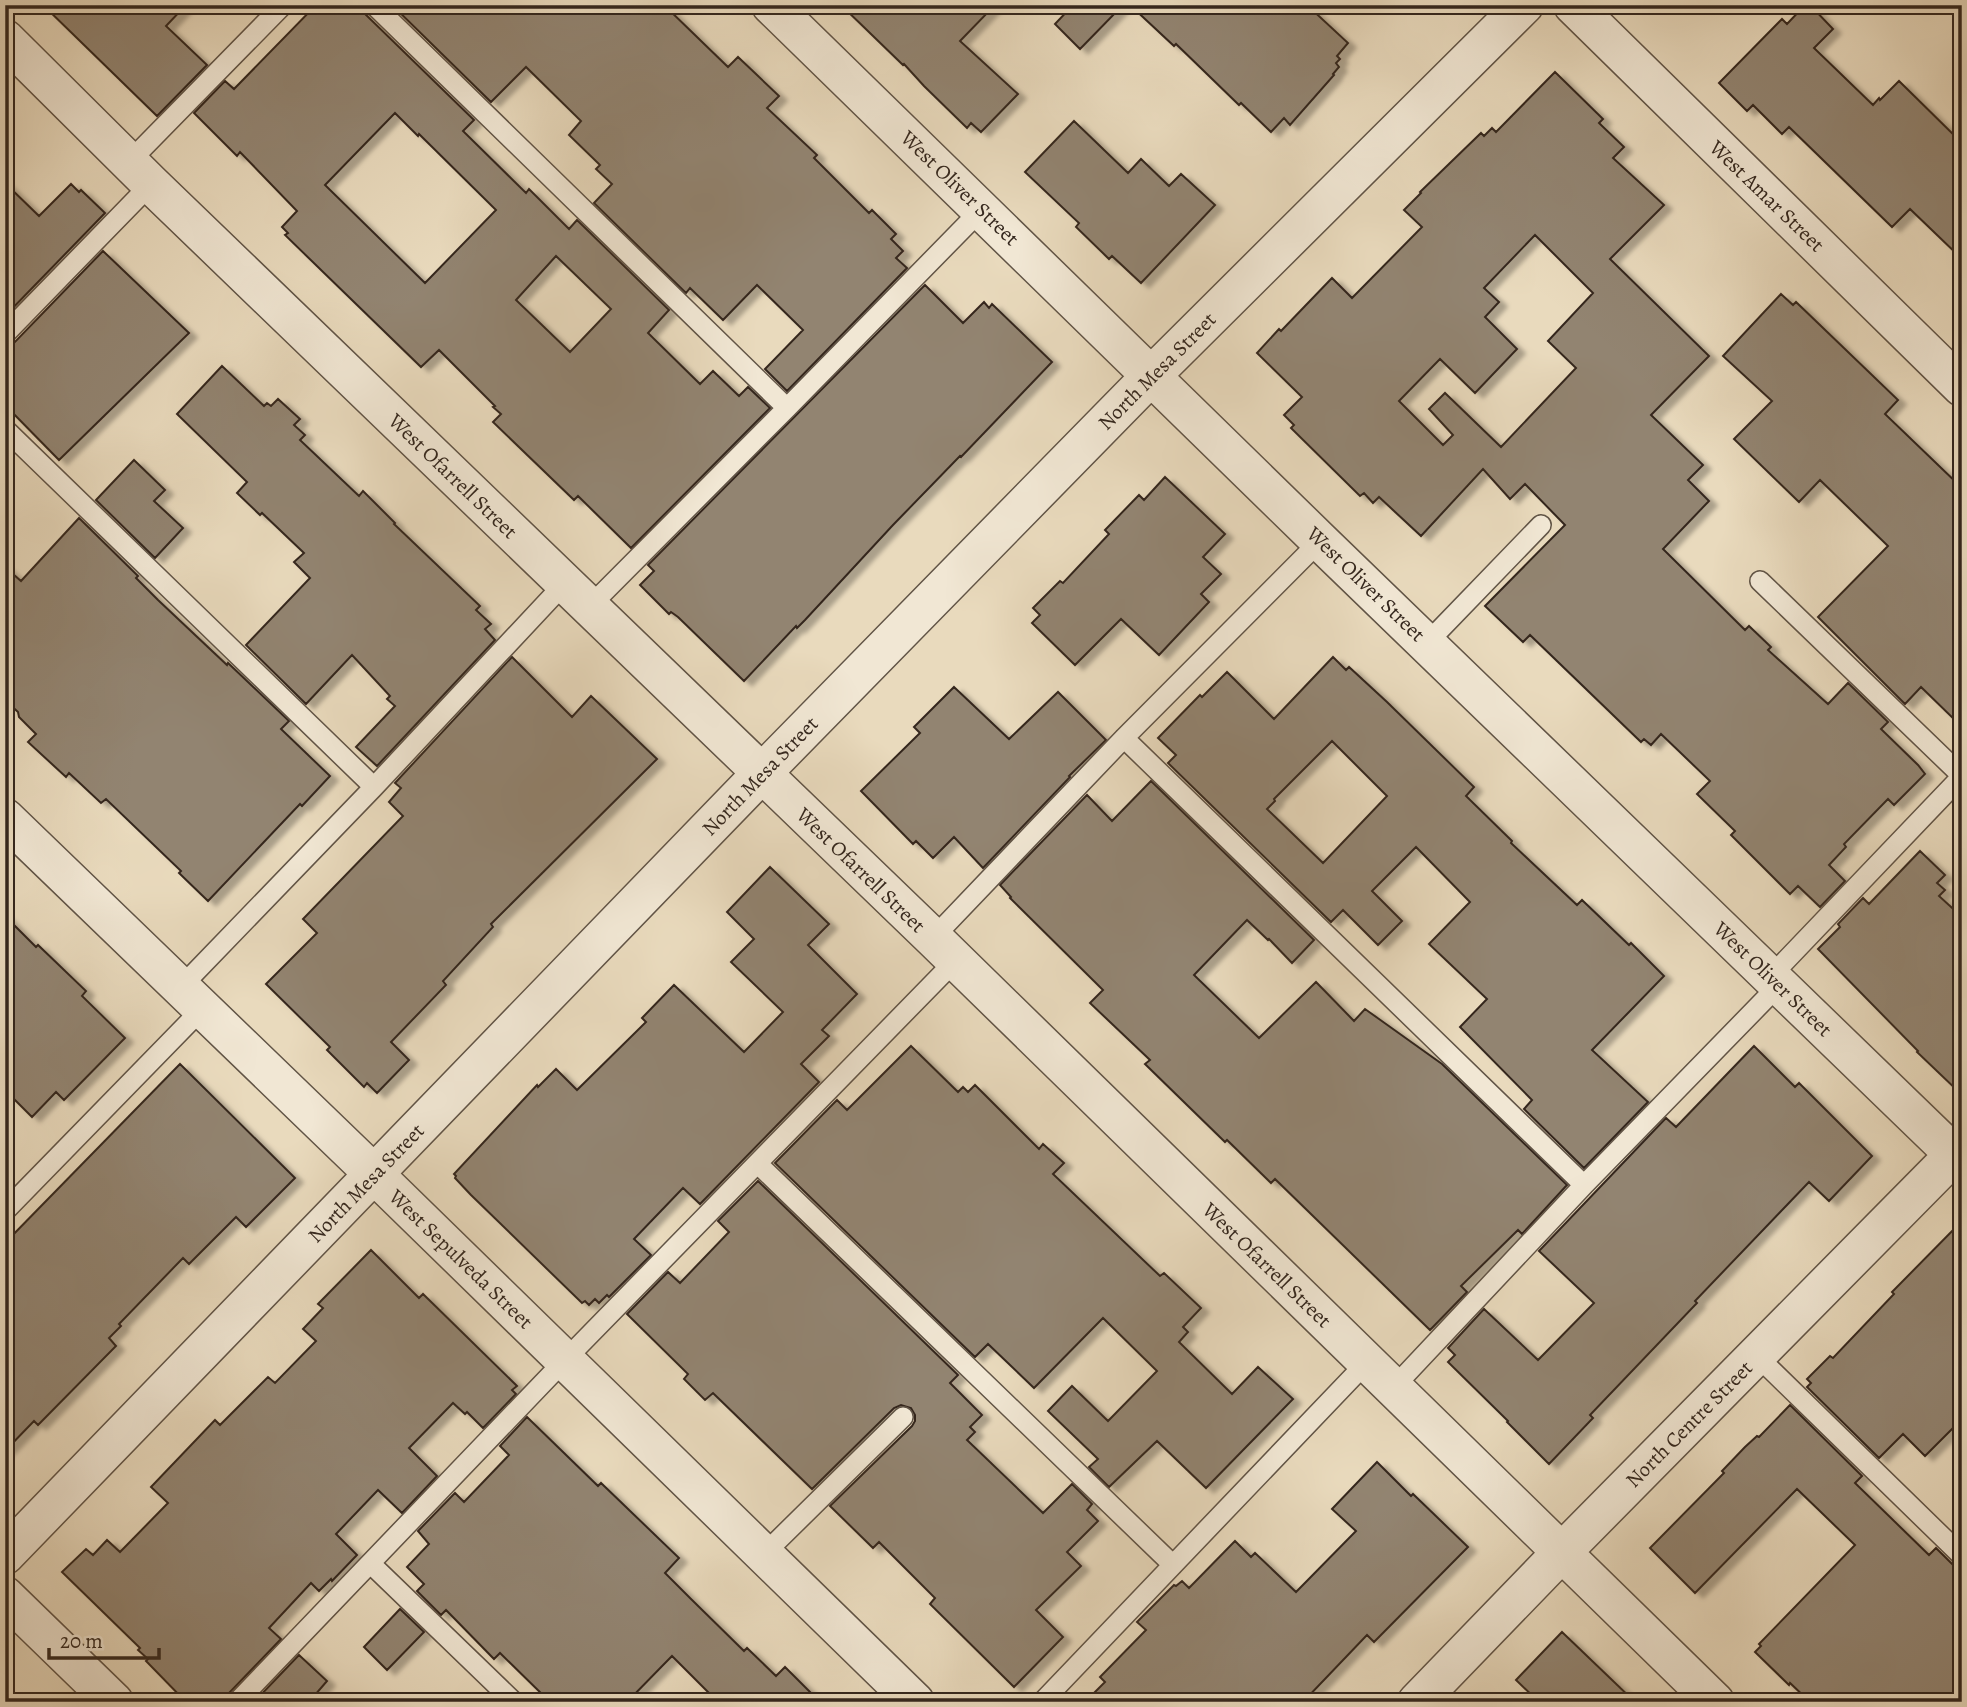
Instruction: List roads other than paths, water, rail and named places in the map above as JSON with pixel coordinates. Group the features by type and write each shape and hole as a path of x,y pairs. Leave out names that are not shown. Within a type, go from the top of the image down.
{"street":[{"name":"West Oliver Street","path":"771,5 1774,981 1959,1154"},
{"name":"North Mesa Street","path":"5,1555 761,774 1151,376 1524,5"},
{"name":"West Amar Street","path":"1573,5 1962,387"},
{"name":"West Ofarrell Street","path":"5,39 1715,1702"},
{"name":"West Sepulveda Street","path":"5,818 915,1702"},
{"name":"North Centre Street","path":"1418,1702 1756,1355 1959,1154"},
{"path":"5,1596 114,1702"}],"lane":[{"path":"5,334 283,5"},
{"path":"374,5 787,408"},
{"path":"5,1210 374,787 576,596 787,408 982,209"},
{"path":"5,429 374,787"},
{"path":"1427,643 1541,525"},
{"path":"237,1702 565,1360 758,1164 1124,738 1320,541"},
{"path":"1042,1702 1173,1564 1584,1185 1962,776 1760,581"},
{"path":"1124,738 1584,1185"},
{"path":"758,1164 1173,1564"},
{"path":"1756,1355 1962,1556"},
{"path":"764,1555 903,1418"},
{"path":"371,1564 514,1702"}]}
